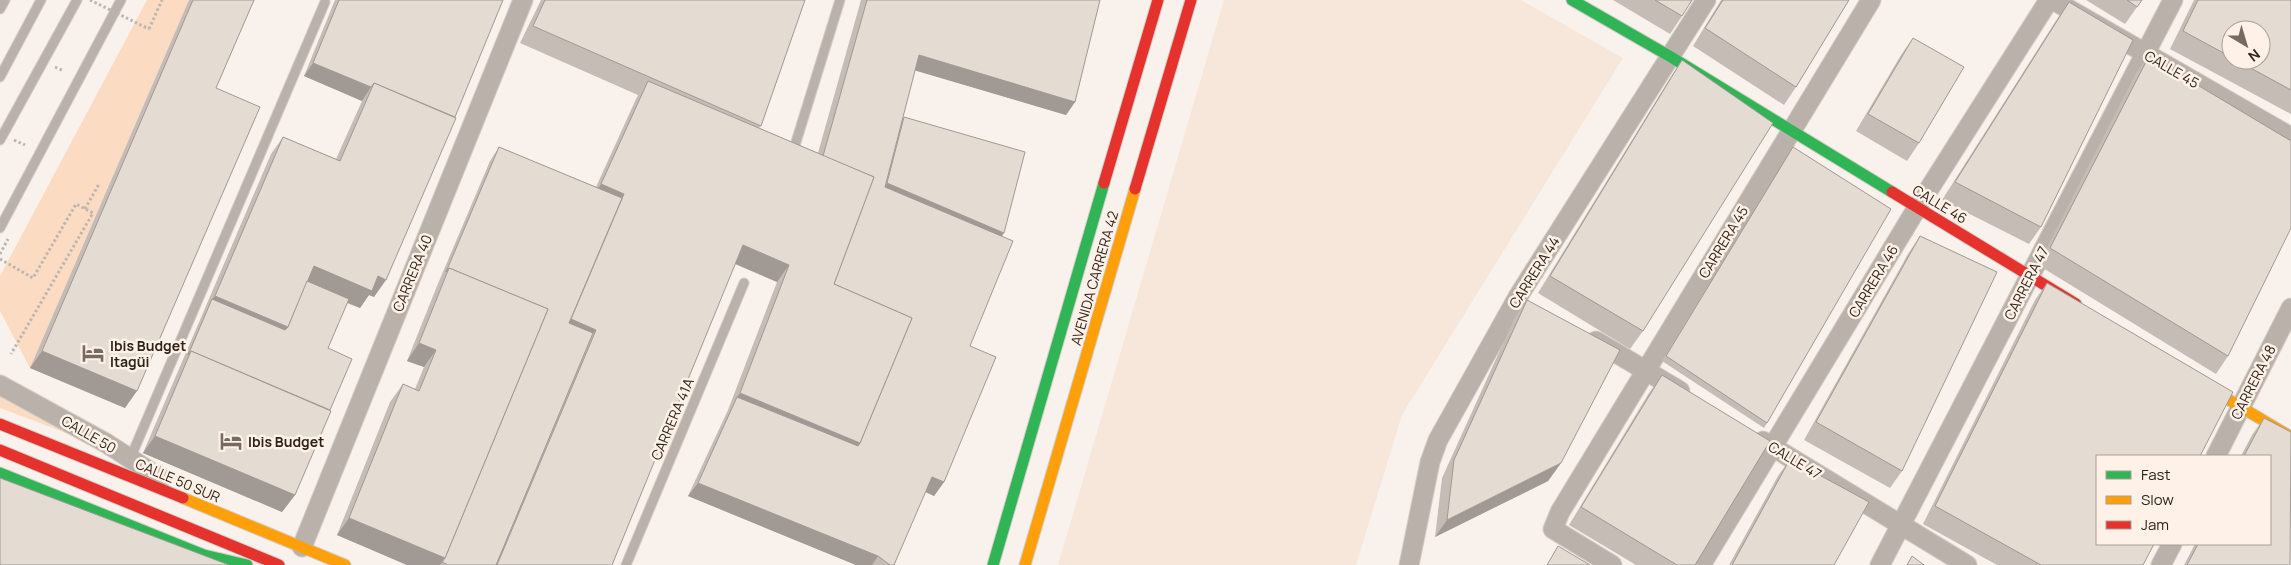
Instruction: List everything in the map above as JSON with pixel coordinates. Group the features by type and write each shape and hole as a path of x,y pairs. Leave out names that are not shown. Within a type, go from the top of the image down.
{"main road":[{"name":"AVENIDA CARRERA 42","path":"993,565 1158,0"},
{"name":"AVENIDA CARRERA 42","path":"1025,565 1191,0"},
{"name":"CALLE 46","path":"1572,0 2089,312"},
{"path":"2190,376 2240,408 2291,437"},
{"name":"CALLE 50 SUR","path":"0,424 69,450 127,466"},
{"path":"0,450 63,474 279,565"},
{"path":"0,473 204,555 247,565"},
{"name":"CALLE 50 SUR","path":"200,505 345,565"}],"street":[{"name":"CARRERA 40","path":"302,547 523,0"},
{"name":"CARRERA 44","path":"1409,565 1430,462 1438,440 1519,295 1706,0"},
{"name":"CARRERA 45","path":"1612,565 1553,529 1560,512 1870,0"},
{"name":"CARRERA 46","path":"1701,565 1917,208 2048,0"},
{"name":"CALLE 45","path":"2053,0 2291,137"},
{"name":"CARRERA 47","path":"1880,565 2173,0"},
{"path":"1519,295 1536,305"},
{"name":"CARRERA 48","path":"2216,455 2291,308"},
{"path":"1578,330 1694,400"},
{"path":"0,369 6,388"},
{"name":"CALLE 50","path":"6,388 127,466 200,505"},
{"name":"CALLE 47","path":"1750,434 1968,565"},
{"path":"2161,565 2171,545"}],"lane":[{"path":"0,9 5,0"},
{"path":"0,77 41,0"},
{"path":"0,140 77,0"},
{"path":"0,228 121,0"},
{"path":"791,156 840,0"},
{"path":"127,466 325,2"},
{"name":"CARRERA 41A","path":"626,565 744,283"}],"path":[{"path":"90,0 149,29 162,0"},
{"path":"52,65 64,71"},
{"path":"14,139 25,145"},
{"path":"85,209 99,184"},
{"path":"0,259 34,278 76,204 93,213 11,354"}],"shaded area":[{"path":"147,0 189,0 30,368 0,311 0,276"},
{"path":"1224,0 1521,0 1623,58 1402,415 1356,565 1058,565"},
{"path":"0,395 74,436 0,408"}],"building":[{"path":"193,0 254,0 216,88 260,107 137,391 42,351"},
{"path":"339,0 503,0 455,117 374,83 371,87 313,63"},
{"path":"545,0 805,0 761,126 533,26"},
{"path":"867,0 1100,0 1075,102 919,55 885,187 1013,241 970,346 996,357 944,482 932,477 894,565 890,565 878,556 698,483 737,397 858,446 912,318 834,284 874,177 823,156"},
{"path":"1655,0 1692,0 1682,16"},
{"path":"1723,0 1849,0 1796,87 1705,28"},
{"path":"2127,0 2142,0 2137,7"},
{"path":"2198,0 2291,0 2291,90 2254,70 2271,70 2271,20 2221,20 2221,52 2183,31"},
{"path":"2069,2 2133,40 2041,227 1955,182"},
{"path":"1913,38 1964,67 1919,143 1868,114"},
{"path":"2149,56 2291,141 2291,228 2228,356 2050,248"},
{"path":"1682,60 1773,123 1643,331 1550,276"},
{"path":"648,81 874,177 834,284 912,318 860,443 740,393 789,265 743,245 612,565 497,565 596,330 571,319 624,194 601,184"},
{"path":"374,83 456,118 386,280 378,276 372,291 314,266 288,327 215,296 283,137 340,161"},
{"path":"904,117 1025,152 1004,233 887,183"},
{"path":"499,147 622,198 569,323 593,333 496,565 448,565 442,562 548,309 449,268 446,272"},
{"path":"1793,147 1891,209 1767,423 1666,356"},
{"path":"1920,236 1997,272 1902,471 1816,422"},
{"path":"449,268 548,309 445,558 349,518 403,384 419,391 436,350 419,343"},
{"path":"307,281 349,299 328,348 352,359 330,410 191,351 188,355 212,299 285,330 288,327"},
{"path":"2047,283 2233,392 2201,455 2096,455 2096,545 2153,545 2143,565 2041,565 1935,506"},
{"path":"1527,300 1620,350 1561,463 1447,520 1454,460"},
{"name":"Ibis Budget","path":"191,351 331,411 295,495 155,436"},
{"path":"1662,375 1770,441 1695,565 1677,565 1581,507"},
{"path":"2264,418 2291,432 2290,565 2187,565 2197,545 2271,545 2271,455 2245,455"},
{"path":"1790,459 1869,502 1834,565 1732,565"},
{"path":"0,478 229,565 0,565"},
{"path":"1558,546 1590,565 1547,565"},
{"path":"1912,556 1924,565 1907,565"}],"traffic: fast":[{"path":"1572,0 1671,57 1892,192"},
{"path":"993,565 1104,183"},
{"path":"0,473 204,555 247,565"}],"traffic: slow":[{"path":"1025,565 1135,189"},
{"path":"2199,382 2291,437"},
{"path":"183,498 345,565"}],"traffic: jam":[{"path":"1104,183 1158,0"},
{"path":"1135,189 1191,0"},
{"path":"1892,192 2076,304"},
{"path":"0,424 183,498"},
{"path":"0,450 279,565"}],"place":[{"name":"Ibis Budget Itagüi","path":"93,353"},
{"name":"Ibis Budget","path":"231,441"}]}
